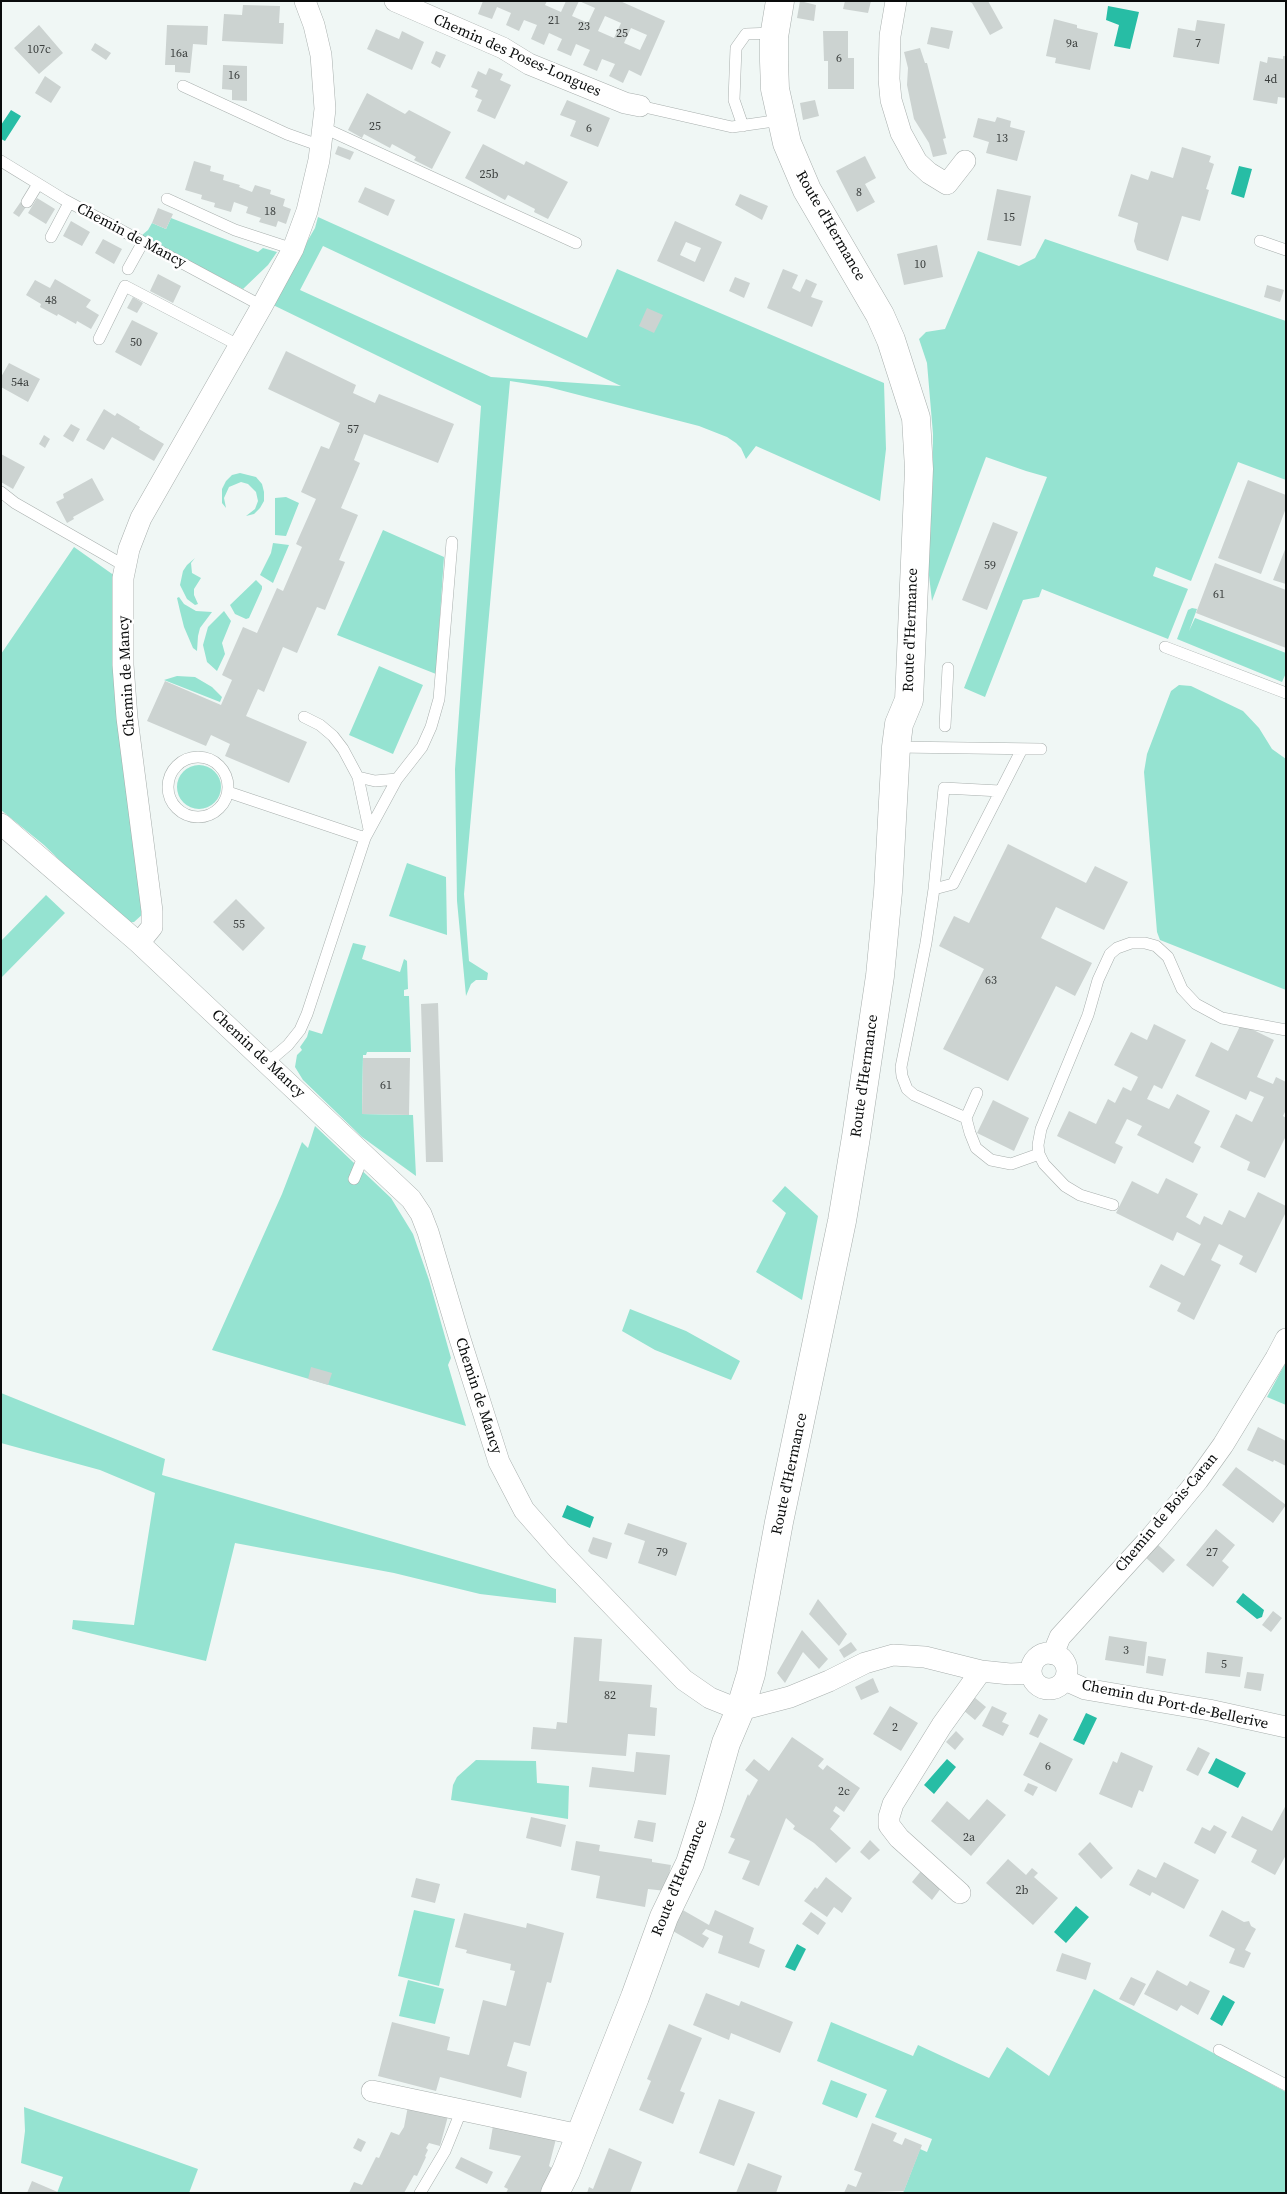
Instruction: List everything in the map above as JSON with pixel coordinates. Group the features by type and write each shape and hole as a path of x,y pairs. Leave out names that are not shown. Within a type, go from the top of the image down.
{"main road":[{"name":"Route d'Hermance","path":"555,2193 635,1997 664,1917 690,1863 726,1743 740,1710 751,1674 780,1522 842,1221 856,1136 880,976 888,892 897,736 909,700 919,469 916,418 884,323 807,190 787,143 780,120 775,89 775,32 780,1"}],"street":[{"name":"Chemin de Mancy","path":"305,1 314,25 324,72 322,137 307,212 293,249 240,346 141,518 125,566 123,578 123,665 127,718 152,911 152,927 139,943 411,1199 421,1214 499,1462 524,1510 560,1551 684,1680 710,1698 740,1710"},
{"name":"Chemin des Poses-Longues","path":"395,1 503,48 529,64 625,104 640,106"},
{"path":"896,1 888,57 889,79 895,118 904,140 917,162 948,193 965,161"},
{"path":"1,824 139,943"},
{"name":"Chemin de Bois-Caran","path":"1052,1654 1060,1637 1152,1536 1198,1480 1223,1445 1286,1339"},
{"path":"1043,1654 1052,1654 1061,1657 1067,1668 1065,1680 1057,1688 1045,1689 1036,1683 1031,1673 1033,1662 1043,1654"},
{"path":"740,1710 790,1696 865,1663 893,1655 925,1657 981,1671 1010,1674 1031,1673"},
{"path":"960,1893 899,1838 889,1825 888,1816 893,1804 942,1725 981,1671"},
{"name":"Chemin du Port-de-Bellerive","path":"1065,1680 1085,1689 1209,1710 1286,1727"},
{"path":"372,2091 580,2135"}],"lane":[{"path":"743,126 734,100 736,48 746,34 775,32"},
{"path":"183,86 288,134 322,137 576,243"},
{"path":"640,106 732,127 780,120"},
{"name":"Chemin de Mancy","path":"1,162 69,203 262,306"},
{"path":"27,202 38,184"},
{"path":"167,199 235,230 293,249"},
{"path":"51,237 69,203"},
{"path":"1260,241 1286,250"},
{"path":"128,269 142,242"},
{"path":"98,339 125,286 240,346"},
{"path":"1,492 15,503 125,566"},
{"path":"268,1063 296,1037 308,1014 367,833 397,779 413,760 428,736 439,700 452,542"},
{"path":"1166,647 1286,693"},
{"path":"945,726 948,668"},
{"path":"304,717 320,725 333,736 343,749 358,777 367,833"},
{"path":"897,736 1022,749 1041,749"},
{"path":"934,889 952,884 1022,749"},
{"path":"192,758 202,758 210,760 223,771 228,792 225,801 214,813 198,817 189,816 175,806 170,798 169,783 176,768 182,763 192,758"},
{"path":"358,777 376,781 397,779"},
{"path":"966,1118 914,1095 907,1089 901,1068 926,943 934,889 944,788 1000,792"},
{"path":"228,792 367,833"},
{"path":"1113,1205 1080,1195 1065,1186 1051,1172 1039,1154 1041,1129 1088,1015 1098,980 1110,954 1117,948 1138,942 1156,946 1168,957 1182,989 1196,1004 1222,1018 1286,1030"},
{"path":"978,1093 966,1118 976,1148 991,1160 1011,1164 1039,1154"},
{"path":"354,1179 364,1155"},
{"path":"1219,2050 1286,2085"},
{"path":"420,2193 445,2151 462,2109"}],"shaded area":[{"path":"1108,6 1139,12 1130,49 1114,46 1119,25 1106,20"},
{"path":"11,110 21,116 5,141 1,139 1,125"},
{"path":"1239,166 1252,169 1244,198 1231,194"},
{"path":"318,217 587,338 617,269 884,383 886,449 880,501 756,446 746,459 741,448 736,443 727,437 699,426 548,387 510,381 464,894 469,961 488,973 487,980 476,980 471,984 466,996 457,901 455,769 481,406 271,304 315,228","holes":["323,246 621,386 491,377 300,290"]},
{"path":"171,218 258,252 263,248 277,252 268,265 243,289 141,236 152,223 166,229"},
{"path":"1045,239 1286,321 1286,480 1238,462 1191,581 1156,567 1153,576 1188,589 1168,639 1042,589 1039,597 1023,600 985,697 964,688 1047,477 986,457 932,601 928,567 933,434 927,363 919,339 926,332 945,329 978,251 1019,266 1035,258"},
{"path":"240,473 256,477 262,484 264,492 264,501 260,508 254,514 246,516 255,509 258,501 256,492 248,484 241,482 229,487 224,498 226,508 222,503 222,489 226,481 232,475"},
{"path":"286,497 299,503 286,536 275,535 275,498"},
{"path":"383,530 444,557 436,674 337,635"},
{"path":"273,543 289,545 273,583 260,575 271,553"},
{"path":"74,547 115,576 144,913 134,922 124,923 44,845 1,810 1,654"},
{"path":"195,558 191,563 192,573 201,578 194,589 194,595 198,604 195,605 187,599 180,585 183,571"},
{"path":"256,580 262,586 262,589 249,618 246,619 235,614 230,605"},
{"path":"179,597 184,604 196,611 212,612 200,628 197,651 193,648 184,627 177,598"},
{"path":"1192,608 1197,609 1189,631 1195,618 1286,653 1286,673 1282,682 1177,639 1188,610"},
{"path":"224,611 231,621 222,643 225,654 217,671 207,662 203,645 208,627"},
{"path":"379,666 423,685 393,754 349,735"},
{"path":"177,676 195,677 212,687 222,697 220,702 164,680"},
{"path":"1179,685 1191,686 1243,711 1259,728 1272,749 1286,759 1286,990 1160,940 1157,932 1144,772 1147,754 1171,691"},
{"path":"195,765 203,765 215,771 221,787 215,803 203,809 195,809 183,803 177,791 177,783 183,771"},
{"path":"407,863 446,877 447,935 389,916"},
{"path":"46,895 65,913 1,978 1,941"},
{"path":"353,943 366,946 362,959 400,972 404,959 407,961 408,989 404,990 404,996 409,996 411,1052 367,1052 366,1055 363,1055 362,1114 413,1115 416,1176 362,1137 303,1080 295,1067 297,1055 302,1050 300,1047 307,1037 309,1030 322,1034"},
{"path":"315,1126 391,1198 413,1234 429,1280 451,1358 448,1365 466,1426 212,1350 282,1194 302,1142 308,1148"},
{"path":"785,1186 818,1216 802,1300 756,1272 786,1213 772,1201"},
{"path":"630,1309 686,1331 740,1361 731,1380 655,1350 622,1331"},
{"path":"1286,1362 1286,1405 1267,1397"},
{"path":"1,1393 165,1459 162,1475 556,1589 556,1603 480,1594 394,1573 235,1543 206,1661 72,1629 73,1620 134,1625 155,1493 100,1470 1,1443"},
{"path":"567,1505 594,1517 590,1528 562,1517"},
{"path":"1243,1593 1264,1610 1262,1617 1257,1619 1236,1602"},
{"path":"1086,1713 1097,1718 1084,1745 1073,1740"},
{"path":"1216,1758 1246,1773 1238,1788 1208,1773"},
{"path":"947,1759 956,1767 934,1794 924,1785"},
{"path":"476,1760 536,1761 537,1783 569,1786 568,1819 451,1800 453,1785 457,1777"},
{"path":"1076,1906 1089,1917 1066,1943 1054,1932"},
{"path":"414,1910 455,1919 439,1986 398,1976"},
{"path":"797,1944 806,1949 795,1971 785,1967"},
{"path":"408,1980 444,1989 435,2024 399,2016"},
{"path":"1094,1989 1286,2092 1286,2193 903,2193 920,2149 927,2152 932,2139 875,2117 887,2090 817,2061 831,2022 913,2056 918,2045 989,2078 1007,2047 1049,2076"},
{"path":"1223,1995 1235,2002 1222,2026 1210,2019"},
{"path":"831,2080 867,2094 857,2118 822,2104"},
{"path":"24,2107 198,2169 189,2193 57,2193 63,2177 21,2163 25,2131"}],"building":[{"path":"483,1 547,1 545,5 561,12 566,1 579,1 620,1 665,21 641,76 629,70 623,83 609,76 615,64 602,59 597,71 583,65 590,50 576,44 571,56 557,50 562,39 549,33 544,45 531,39 537,25 524,20 519,31 506,25 511,13 497,7 492,19 478,14","holes":["579,1 595,8 588,23 572,16","605,16 621,23 614,38 598,31","631,28 647,35 640,50 624,43"]},
{"path":"800,1 816,5 814,21 797,18"},
{"path":"845,1 871,1 868,13 843,9"},
{"path":"967,1 988,1 1003,28 990,35 972,3"},
{"path":"243,5 280,6 279,23 284,23 283,44 222,41 224,14 242,15"},
{"path":"1054,19 1077,25 1077,28 1098,33 1090,70 1055,63 1056,58 1046,56"},
{"path":"1197,20 1225,24 1219,64 1173,57 1178,28 1195,31"},
{"path":"39,25 63,53 39,74 14,48"},
{"path":"167,25 208,26 207,45 193,44 190,73 175,72 175,65 165,65"},
{"path":"931,27 953,31 949,49 927,44"},
{"path":"376,29 399,39 402,31 424,42 412,70 367,49"},
{"path":"823,31 848,31 848,58 854,58 854,89 828,89 828,61 824,61"},
{"path":"95,43 111,53 106,60 91,50"},
{"path":"920,48 925,63 927,63 946,138 943,139 947,154 933,157 929,143 914,119 907,85 908,68 904,52"},
{"path":"436,51 446,55 440,68 431,63"},
{"path":"1283,56 1286,56 1286,98 1278,97 1277,104 1253,100 1260,61 1267,63 1268,57 1283,59"},
{"path":"223,65 247,66 247,101 232,100 232,90 222,89"},
{"path":"489,68 503,74 500,80 511,85 495,119 477,111 482,100 475,97 478,90 471,87 478,71 486,75"},
{"path":"45,76 61,87 51,103 35,93"},
{"path":"367,93 405,114 409,110 451,132 432,169 414,160 416,157 392,144 390,148 364,134 362,138 348,130"},
{"path":"567,100 610,118 598,147 570,136 576,121 560,115"},
{"path":"815,100 819,116 803,120 800,103"},
{"path":"997,117 1011,121 1010,127 1025,131 1017,161 986,153 989,142 973,137 978,118 995,122"},
{"path":"483,144 524,165 526,161 568,182 548,219 534,212 535,209 508,195 505,200 465,178"},
{"path":"338,146 354,152 350,160 335,154"},
{"path":"1182,147 1211,156 1209,162 1214,164 1206,189 1209,190 1200,221 1182,216 1168,261 1137,250 1134,241 1138,223 1118,216 1131,174 1148,180 1151,171 1173,178"},
{"path":"865,156 876,178 865,184 875,202 857,212 836,171"},
{"path":"194,161 211,166 210,171 224,175 223,180 240,185 239,187 252,192 255,185 271,190 270,194 285,199 283,206 291,209 286,224 278,221 276,227 259,222 261,218 246,213 248,207 234,202 231,212 214,207 215,203 201,199 202,195 185,190"},
{"path":"365,187 395,200 388,216 358,202"},
{"path":"997,189 1031,196 1021,246 987,240"},
{"path":"740,194 768,206 762,220 735,205"},
{"path":"37,198 55,209 46,224 28,213"},
{"path":"22,200 28,204 19,217 13,213"},
{"path":"158,208 173,214 166,229 152,223"},
{"path":"71,221 90,232 82,246 63,236"},
{"path":"675,221 722,242 704,282 657,261","holes":["686,242 701,248 695,262 680,255"]},
{"path":"103,239 122,249 114,264 95,253"},
{"path":"937,245 943,277 904,285 897,254"},
{"path":"783,269 798,275 792,288 800,292 806,279 817,284 811,297 823,301 812,327 767,308"},
{"path":"158,274 181,286 173,303 150,291"},
{"path":"735,277 750,283 744,298 729,291"},
{"path":"55,279 91,300 86,307 99,315 91,329 77,321 76,324 58,314 57,316 40,307 41,304 26,295 35,280 50,288"},
{"path":"1267,285 1284,290 1280,302 1264,297"},
{"path":"133,297 143,303 137,313 127,308"},
{"path":"647,308 663,315 654,333 639,326"},
{"path":"132,320 158,333 141,366 115,352"},
{"path":"286,351 356,385 353,393 375,403 379,394 454,424 438,463 364,434 354,460 360,463 341,508 358,515 339,560 345,562 325,610 317,607 297,653 283,647 264,692 258,689 246,716 307,742 289,783 225,756 230,744 211,735 206,746 147,721 165,681 221,705 232,680 222,675 243,627 257,633 277,588 283,591 302,547 296,544 316,499 301,492 321,446 329,449 340,423 268,389"},
{"path":"9,363 40,379 28,402 1,387 1,377"},
{"path":"104,409 115,416 117,413 164,444 154,461 112,437 104,450 86,440"},
{"path":"71,424 80,429 73,442 63,436"},
{"path":"44,435 50,439 45,448 39,444"},
{"path":"1,454 25,467 13,489 1,482"},
{"path":"92,478 104,500 73,517 74,519 67,523 56,502 64,498 63,494"},
{"path":"1248,480 1286,495 1286,508 1261,574 1218,558"},
{"path":"993,522 1018,532 987,610 962,600"},
{"path":"1286,547 1286,584 1273,580"},
{"path":"1215,563 1286,590 1286,648 1196,613"},
{"path":"1008,844 1086,883 1095,866 1128,882 1104,930 1056,907 1041,938 1092,963 1075,996 1056,986 1008,1081 943,1049 984,969 939,946 954,916 969,923"},
{"path":"236,899 265,928 243,951 213,922"},
{"path":"438,1003 443,1162 426,1162 421,1004"},
{"path":"1154,1024 1186,1040 1162,1089 1154,1085 1147,1099 1169,1109 1177,1094 1210,1111 1194,1143 1201,1147 1193,1163 1137,1135 1142,1126 1127,1119 1115,1143 1123,1147 1115,1164 1057,1136 1069,1111 1096,1124 1108,1099 1115,1103 1123,1087 1131,1091 1138,1077 1114,1065 1131,1032 1147,1040"},
{"path":"1241,1024 1274,1040 1257,1077 1273,1084 1276,1077 1286,1082 1286,1110 1283,1116 1286,1118 1286,1136 1265,1178 1247,1170 1250,1162 1220,1147 1236,1114 1252,1122 1264,1097 1250,1091 1246,1100 1195,1076 1211,1042 1228,1051"},
{"path":"363,1058 410,1058 409,1115 362,1114"},
{"path":"993,1100 1029,1118 1014,1151 977,1133"},
{"path":"1166,1178 1198,1194 1186,1217 1200,1225 1204,1216 1222,1225 1229,1210 1245,1218 1258,1192 1286,1206 1286,1212 1256,1273 1239,1264 1243,1256 1219,1244 1211,1260 1221,1265 1194,1320 1177,1311 1181,1303 1149,1287 1161,1264 1184,1276 1201,1244 1177,1232 1173,1241 1116,1213 1132,1181 1158,1194"},
{"path":"311,1367 332,1373 328,1385 308,1379"},
{"path":"1258,1427 1286,1441 1286,1466 1247,1450"},
{"path":"1236,1467 1286,1505 1273,1523 1222,1485"},
{"path":"628,1523 687,1543 676,1576 638,1563 645,1541 624,1534"},
{"path":"1216,1529 1235,1545 1222,1561 1229,1567 1213,1587 1186,1565"},
{"path":"593,1537 612,1543 607,1559 591,1554 588,1551"},
{"path":"1157,1544 1175,1560 1163,1573 1145,1557"},
{"path":"818,1599 847,1634 839,1646 809,1614"},
{"path":"1273,1611 1282,1618 1271,1632 1262,1625"},
{"path":"802,1630 828,1659 819,1669 803,1652 785,1683 777,1673"},
{"path":"1109,1636 1147,1642 1144,1666 1105,1660"},
{"path":"574,1637 602,1639 599,1681 652,1685 650,1707 657,1708 655,1736 628,1734 626,1756 531,1749 533,1727 556,1729 557,1722 567,1723"},
{"path":"851,1642 857,1650 844,1658 839,1650"},
{"path":"1207,1652 1243,1657 1240,1677 1205,1673"},
{"path":"1148,1656 1166,1659 1163,1676 1146,1673"},
{"path":"1247,1672 1264,1674 1261,1691 1244,1688"},
{"path":"873,1678 879,1692 861,1700 855,1687"},
{"path":"974,1697 986,1707 975,1720 963,1710"},
{"path":"890,1706 918,1723 901,1751 873,1734"},
{"path":"992,1706 1007,1713 1002,1722 1009,1725 1003,1736 982,1726"},
{"path":"1039,1714 1048,1719 1038,1738 1029,1734"},
{"path":"956,1731 964,1739 955,1750 946,1742"},
{"path":"792,1737 824,1759 818,1766 823,1770 827,1765 860,1788 844,1812 836,1806 833,1811 840,1816 830,1829 851,1848 836,1863 814,1843 793,1829 795,1826 786,1818 759,1886 742,1879 750,1861 728,1853 735,1839 730,1837 748,1794 749,1796 758,1780 745,1770 754,1759 769,1771"},
{"path":"1040,1742 1073,1759 1056,1792 1023,1775"},
{"path":"1198,1747 1210,1753 1198,1776 1186,1770"},
{"path":"636,1752 670,1755 666,1795 589,1787 592,1767 634,1772"},
{"path":"1121,1752 1153,1766 1143,1792 1139,1790 1132,1808 1099,1794 1113,1761 1117,1763"},
{"path":"1028,1783 1038,1787 1033,1796 1024,1791"},
{"path":"987,1799 1006,1815 971,1856 931,1821 947,1801 969,1820"},
{"path":"1286,1805 1286,1855 1275,1875 1251,1862 1257,1850 1231,1837 1242,1816 1272,1831"},
{"path":"531,1817 566,1825 561,1847 526,1838"},
{"path":"638,1820 656,1823 653,1842 634,1838"},
{"path":"1214,1825 1227,1832 1215,1854 1194,1843 1202,1827 1210,1831"},
{"path":"870,1840 880,1850 869,1860 860,1852"},
{"path":"576,1841 600,1845 599,1851 652,1859 652,1862 671,1865 666,1891 648,1889 645,1907 596,1898 600,1876 571,1870"},
{"path":"1090,1842 1113,1868 1101,1879 1078,1854"},
{"path":"1008,1859 1026,1875 1032,1868 1038,1873 1034,1877 1058,1898 1033,1925 986,1883"},
{"path":"1164,1862 1199,1880 1184,1909 1152,1892 1150,1896 1129,1885 1138,1869 1156,1878"},
{"path":"921,1871 941,1888 932,1900 912,1882"},
{"path":"826,1877 852,1898 842,1913 834,1907 827,1917 804,1901"},
{"path":"416,1878 440,1884 435,1903 411,1897"},
{"path":"681,1909 709,1925 715,1910 754,1928 749,1943 765,1950 759,1968 718,1953 723,1936 706,1929 702,1934 709,1938 703,1948 671,1930"},
{"path":"1222,1910 1244,1922 1249,1921 1251,1926 1256,1929 1245,1950 1251,1953 1244,1968 1229,1963 1235,1949 1209,1936"},
{"path":"811,1912 826,1923 818,1935 802,1924"},
{"path":"464,1913 526,1928 527,1923 564,1933 551,1983 547,1982 530,2046 514,2042 507,2066 527,2072 521,2098 440,2077 436,2091 378,2076 392,2022 450,2037 447,2050 469,2055 483,2000 506,2006 515,1971 510,1970 511,1964 466,1953 467,1950 455,1947"},
{"path":"1062,1953 1091,1963 1086,1980 1056,1971"},
{"path":"1157,1970 1187,1986 1190,1981 1210,1991 1198,2015 1181,2005 1177,2011 1144,1994"},
{"path":"1131,1977 1146,1984 1134,2006 1119,1999"},
{"path":"706,1993 739,2006 741,2001 793,2022 780,2053 731,2033 729,2040 693,2025"},
{"path":"669,2024 702,2038 680,2091 685,2093 673,2124 639,2110 651,2081 647,2079"},
{"path":"719,2099 755,2112 734,2166 699,2153"},
{"path":"408,2106 448,2116 440,2146 429,2143 426,2148 428,2150 426,2157 417,2176 414,2175 404,2193 349,2193 354,2182 362,2185 376,2157 379,2158 391,2132 399,2135 404,2127"},
{"path":"872,2123 897,2133 893,2141 902,2145 905,2138 922,2145 904,2191 844,2193 848,2184 856,2187 862,2173 854,2170"},
{"path":"493,2126 556,2139 549,2166 553,2169 541,2193 506,2193 508,2189 504,2187 521,2156 489,2149"},
{"path":"358,2138 366,2142 361,2152 353,2148"},
{"path":"609,2148 642,2162 630,2193 587,2193 589,2187 593,2189"},
{"path":"461,2157 493,2172 487,2184 455,2168"},
{"path":"748,2163 782,2176 776,2193 736,2193"},
{"path":"32,2181 60,2193 27,2193"}]}
